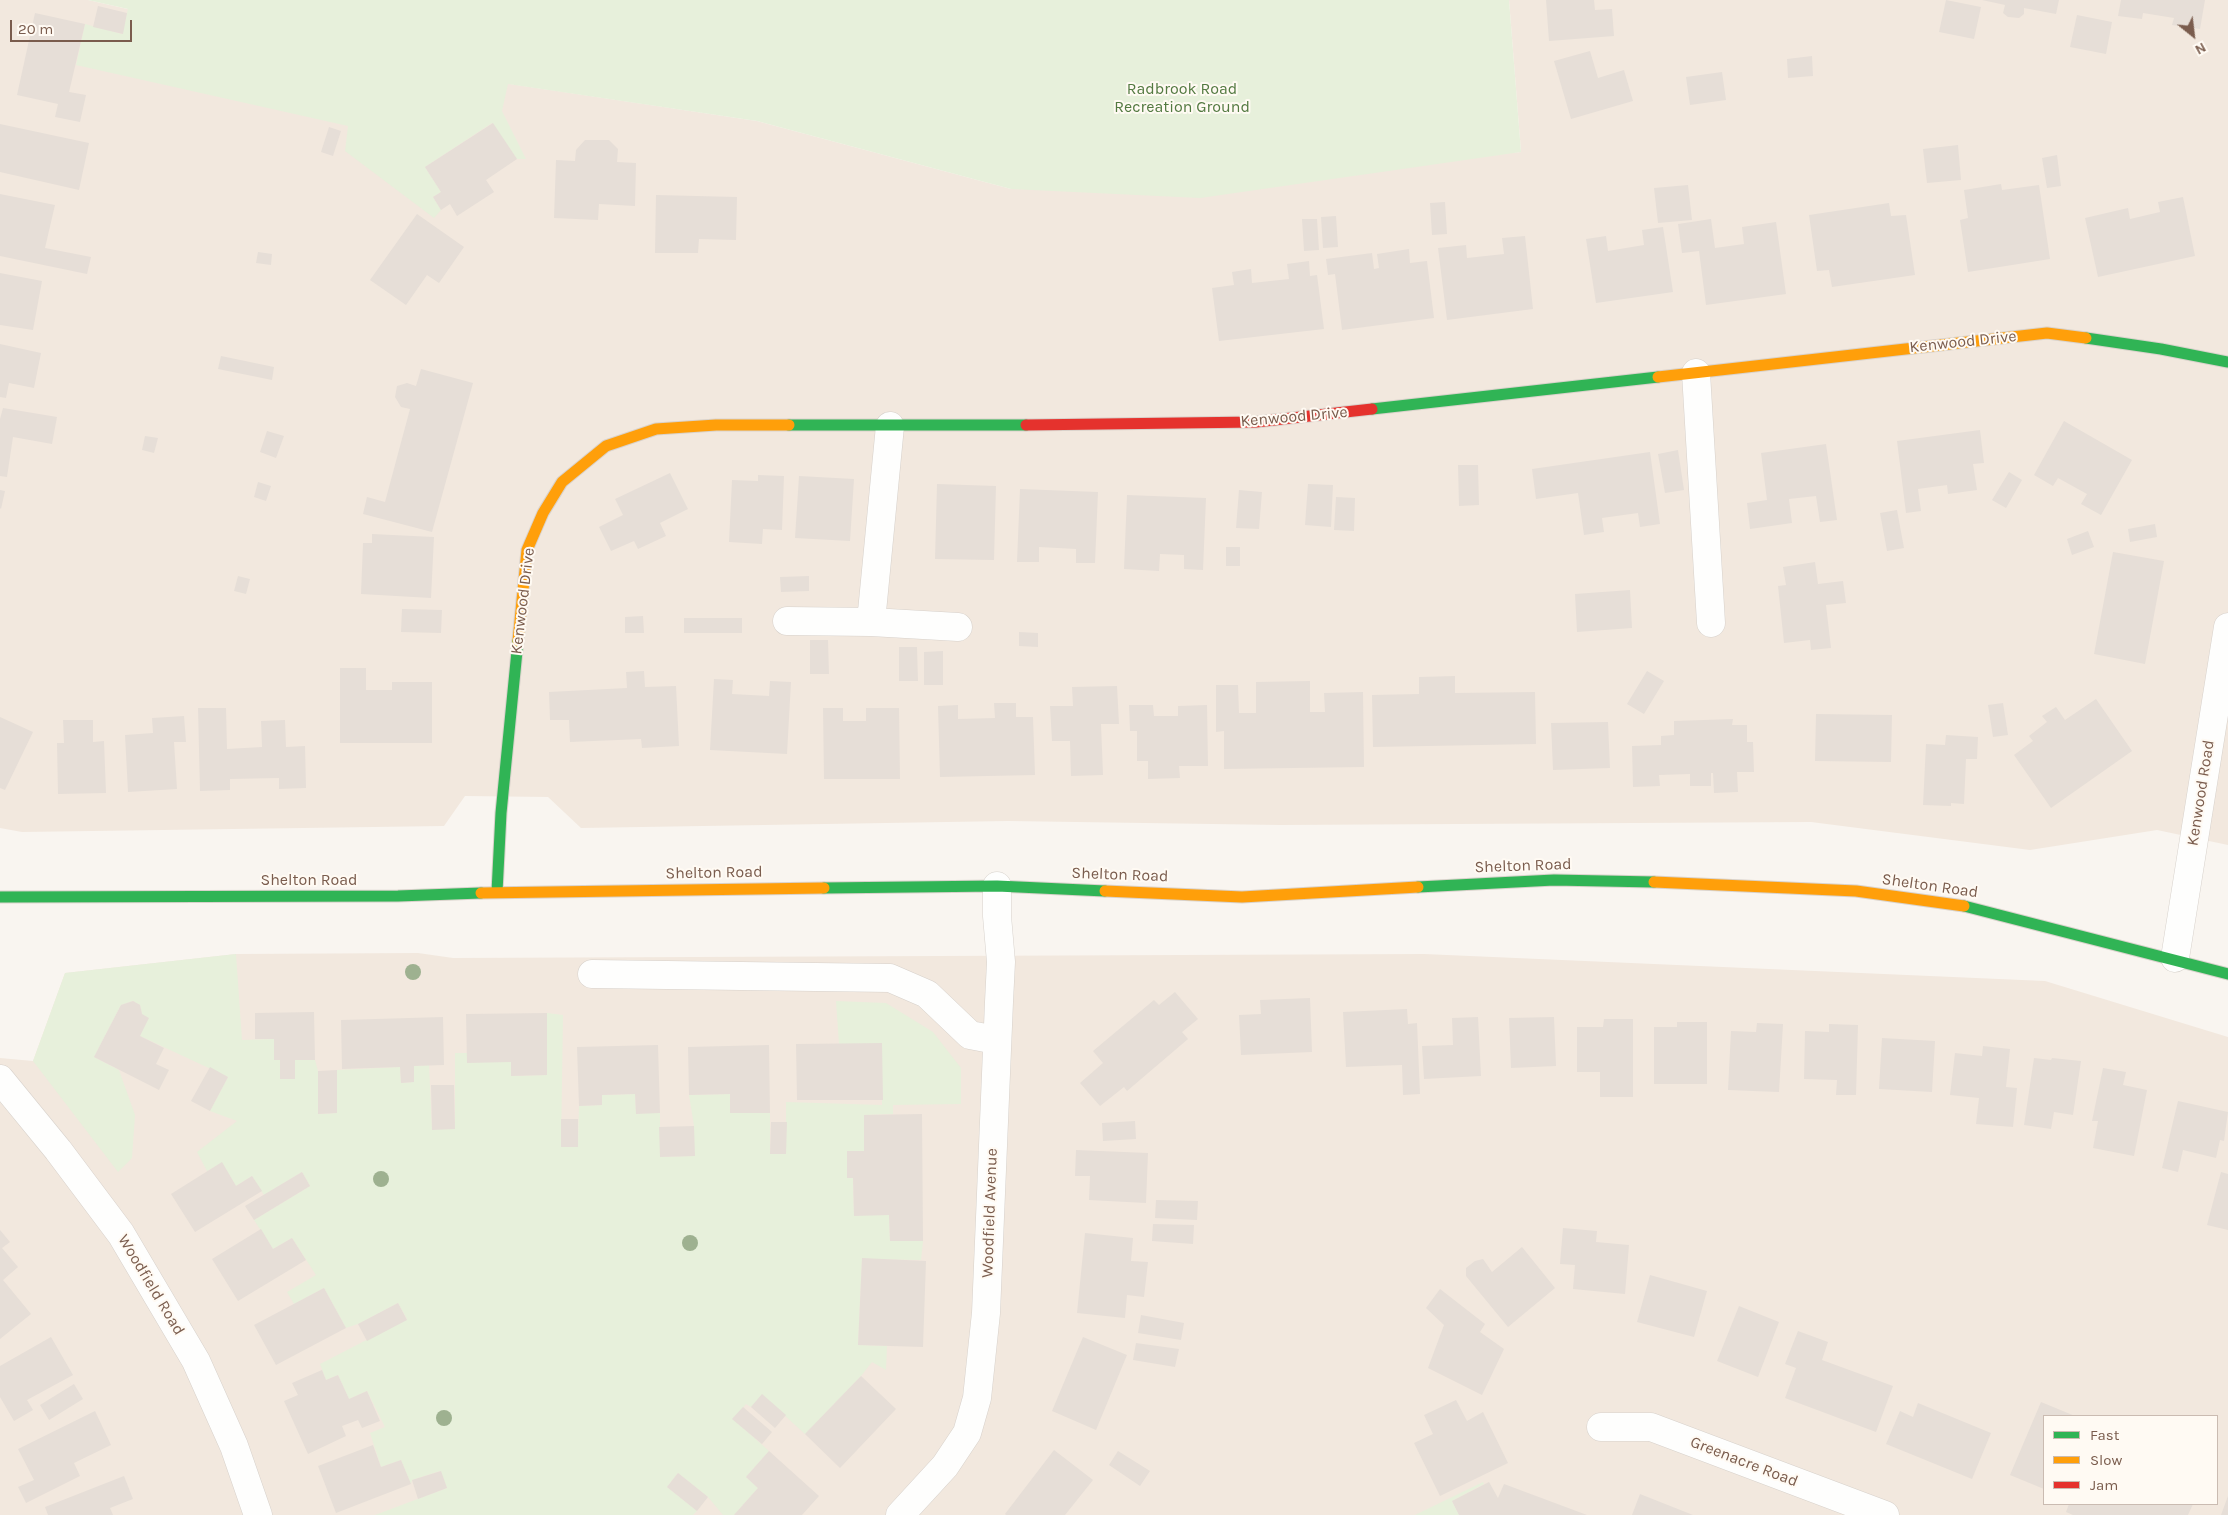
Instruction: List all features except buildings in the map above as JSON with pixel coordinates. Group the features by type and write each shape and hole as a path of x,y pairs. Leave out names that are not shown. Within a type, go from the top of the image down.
{"main road":[{"name":"Kenwood Drive","path":"497,892 500,813 527,550 543,513 562,482 606,446 656,429 716,424 890,426 1256,422 2047,333 2161,349 2228,362"},
{"name":"Shelton Road","path":"0,897 398,896 497,892 998,886 1242,897 1554,880 1770,886 1856,891 1976,908 2175,958 2228,974"}],"street":[{"path":"1696,373 1711,623"},
{"path":"871,622 890,426"},
{"path":"786,621 871,622 958,627"},
{"name":"Kenwood Road","path":"2175,958 2228,627"},
{"name":"Woodfield Avenue","path":"900,1515 945,1466 966,1433 977,1398 986,1313 1000,962 997,916 998,886"},
{"path":"592,974 890,978 927,994 970,1035 996,1040"},
{"name":"Woodfield Road","path":"0,1079 58,1150 122,1234 196,1361 234,1446 258,1515"},
{"name":"Greenacre Road","path":"1601,1428 1651,1427 1885,1515"}],"shaded area":[{"path":"0,0 88,0 357,61 757,121 1011,189 1521,152 1509,0 2228,0 2228,845 2157,830 2030,850 1811,822 1280,825 1008,821 581,828 548,797 465,796 444,826 22,832 0,828"},
{"path":"418,953 453,958 1424,954 2045,981 2228,1037 2228,1515 0,1515 0,1058 33,1061 65,973 236,954"}],"green space":[{"name":"Radbrook Road Recreation Ground","path":"88,0 1509,0 1521,152 1200,198 1011,189 757,121 508,84 502,111 526,159 517,159 492,123 425,167 441,192 433,197 441,210 434,218 345,151 348,126 76,65 85,24 122,34 128,9"},
{"path":"236,954 242,1040 274,1039 274,1059 280,1060 280,1079 295,1079 295,1060 315,1060 318,1071 319,1114 337,1113 337,1070 400,1067 401,1083 414,1082 414,1066 429,1065 432,1129 455,1129 455,1053 467,1053 467,1062 511,1062 511,1076 547,1075 547,1013 563,1015 561,1147 578,1147 579,1106 602,1105 602,1095 635,1094 636,1113 660,1113 660,1157 694,1156 694,1126 689,1095 730,1094 730,1113 770,1113 770,1154 786,1154 786,1102 882,1105 882,1044 839,1044 836,1001 886,1003 933,1032 961,1068 961,1104 893,1105 893,1114 864,1115 864,1151 847,1151 847,1178 853,1178 854,1215 889,1215 890,1241 923,1241 921,1260 862,1259 858,1345 887,1346 886,1370 872,1362 805,1434 762,1395 751,1407 746,1404 733,1419 769,1451 746,1477 758,1488 734,1515 723,1515 708,1497 678,1473 667,1487 697,1511 693,1515 375,1515 447,1488 440,1471 412,1480 411,1484 401,1460 381,1467 370,1433 385,1427 367,1391 349,1399 338,1375 326,1380 320,1364 407,1319 398,1303 358,1324 346,1328 324,1288 294,1304 287,1292 316,1275 292,1238 273,1249 254,1220 310,1186 302,1172 264,1195 252,1176 236,1186 222,1163 207,1171 197,1152 237,1121 210,1111 228,1077 140,1036 142,1014 140,1005 133,1001 121,1005 94,1057 119,1070 135,1115 132,1158 118,1172 33,1061 65,973"},
{"path":"1483,1482 1484,1484 1452,1501 1459,1515 1415,1515"}],"traffic: fast":[{"path":"2086,338 2161,349 2228,362"},
{"path":"1372,409 1658,377"},
{"path":"789,425 1026,425"},
{"path":"497,892 501,813 518,641"},
{"path":"1418,887 1554,880 1654,882"},
{"path":"824,888 997,886 1105,891"},
{"path":"0,897 398,896 481,893"},
{"path":"1964,906 2228,974"}],"traffic: slow":[{"path":"1658,377 2047,333 2086,338"},
{"path":"518,641 527,550 543,513 562,482 606,446 656,429 716,425 789,425"},
{"path":"1654,882 1856,891 1964,906"},
{"path":"1105,891 1242,897 1418,887"},
{"path":"481,893 824,888"}],"traffic: jam":[{"path":"1026,425 1256,422 1372,409"}]}
